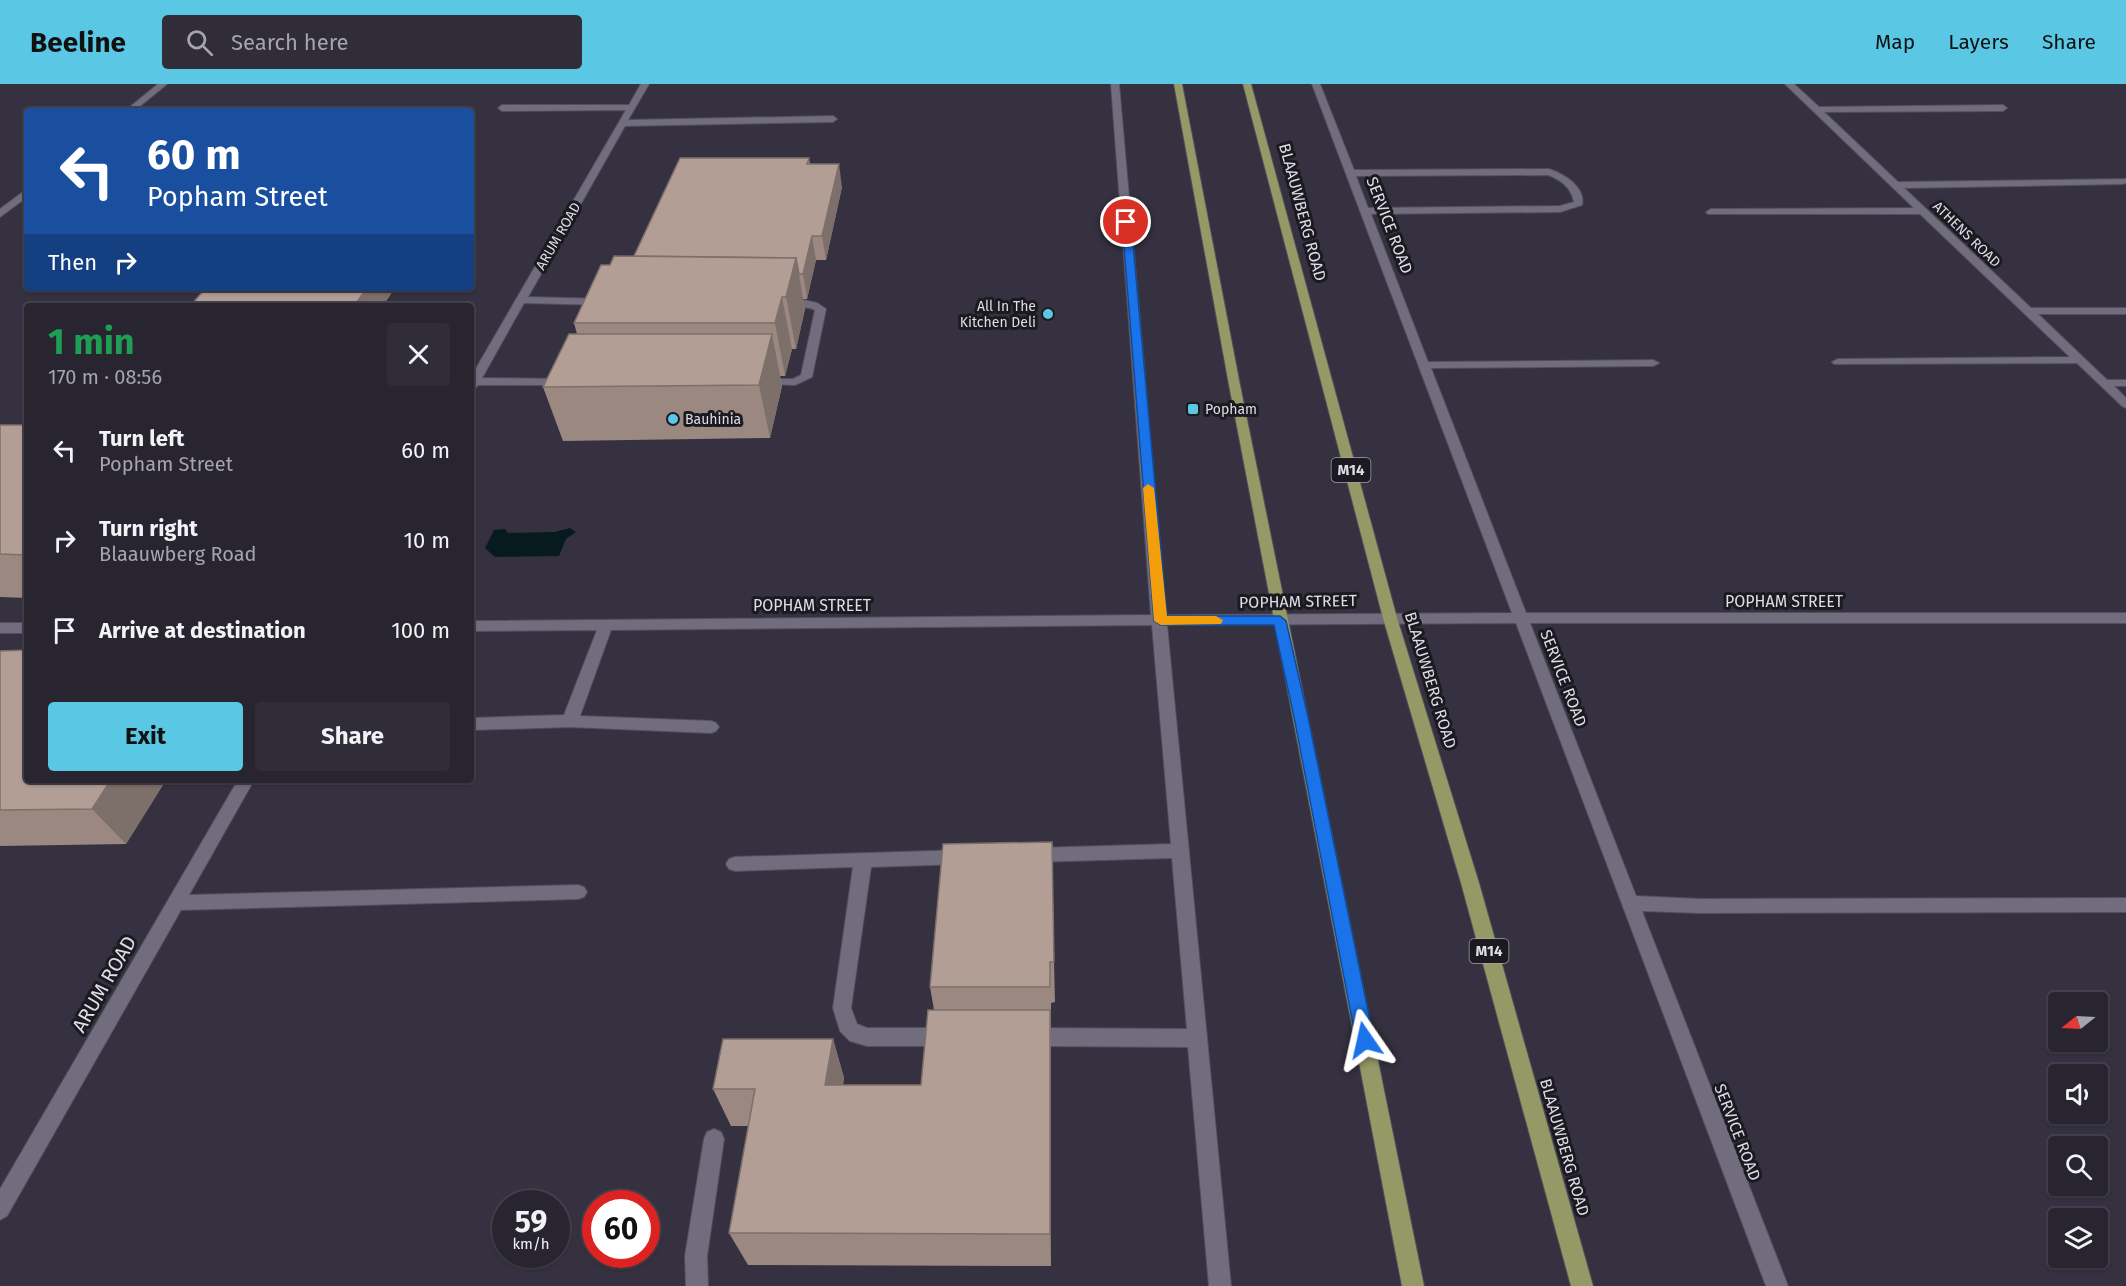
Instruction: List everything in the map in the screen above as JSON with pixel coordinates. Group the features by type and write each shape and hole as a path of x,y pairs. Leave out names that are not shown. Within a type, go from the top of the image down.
{"main road":[{"path":"1178,84 1235,398 1301,717 1413,1286"},
{"name":"BLAAUWBERG ROAD","path":"1247,84 1390,618 1470,883 1582,1286"}],"street":[{"path":"133,108 163,84"},
{"name":"ARUM ROAD","path":"474,380 645,84"},
{"path":"1115,84 1220,1286"},
{"name":"SERVICE ROAD","path":"1316,84 1777,1286"},
{"name":"ATHENS ROAD","path":"1789,84 2126,404"},
{"path":"502,108 632,107"},
{"path":"1816,110 2004,108"},
{"path":"623,123 833,119"},
{"path":"1350,173 1549,172 1569,182 1579,196 1579,202 1572,207 1560,209 1365,211"},
{"path":"1896,185 2123,181"},
{"path":"0,214 24,194"},
{"path":"1711,213 1922,211"},
{"path":"521,300 619,302"},
{"path":"749,382 795,382 806,377 821,309 810,304 776,304"},
{"path":"2027,311 2126,311"},
{"path":"1838,362 2079,360"},
{"path":"1425,365 1653,363"},
{"path":"474,383 578,382"},
{"path":"2103,383 2126,382"},
{"name":"POPHAM STREET","path":"474,626 1280,621 1390,618 2126,618"},
{"path":"570,721 606,625"},
{"path":"0,628 24,627"},
{"path":"474,724 570,721 711,727"},
{"name":"ARUM ROAD","path":"0,1209 244,783"},
{"path":"1021,856 1181,851"},
{"path":"735,864 976,857"},
{"path":"862,860 842,1008 844,1021 850,1030 866,1038 961,1037"},
{"path":"176,903 578,892"},
{"path":"1631,903 1700,906 2126,904"},
{"path":"1009,1037 1197,1038"},
{"path":"697,1286 696,1256 714,1139"}],"shaded area":[{"path":"570,528 576,532 566,539 559,556 495,557 485,548 494,530 505,529 508,533 555,532"}],"building":[{"path":"680,158 809,158 807,164 839,164 822,236 812,236 803,274 799,274 796,258 634,256"},
{"path":"614,256 796,258 786,297 782,297 775,323 574,323 601,265 610,265"},
{"path":"203,291 365,291 356,303 193,303"},
{"path":"569,334 772,334 759,385 543,387"},
{"path":"0,425 24,425 24,555 0,554"},
{"path":"24,650 24,783 109,783 92,809 0,810 0,651"},
{"path":"1052,842 1054,962 1050,962 1050,987 930,987 943,844"},
{"path":"928,1010 1050,1010 1050,1234 729,1233 755,1089 713,1089 723,1039 833,1039 825,1085 921,1085"}],"slow traffic":[{"path":"1148,488 1161,621 1216,620"}],"place":[{"name":"All In The Kitchen Deli","path":"1048,314"},
{"name":"Popham","path":"1193,409"},
{"name":"Bauhinia","path":"673,419"}],"route":[{"path":"1126,222 1161,621 1280,621 1365,1040"}]}
